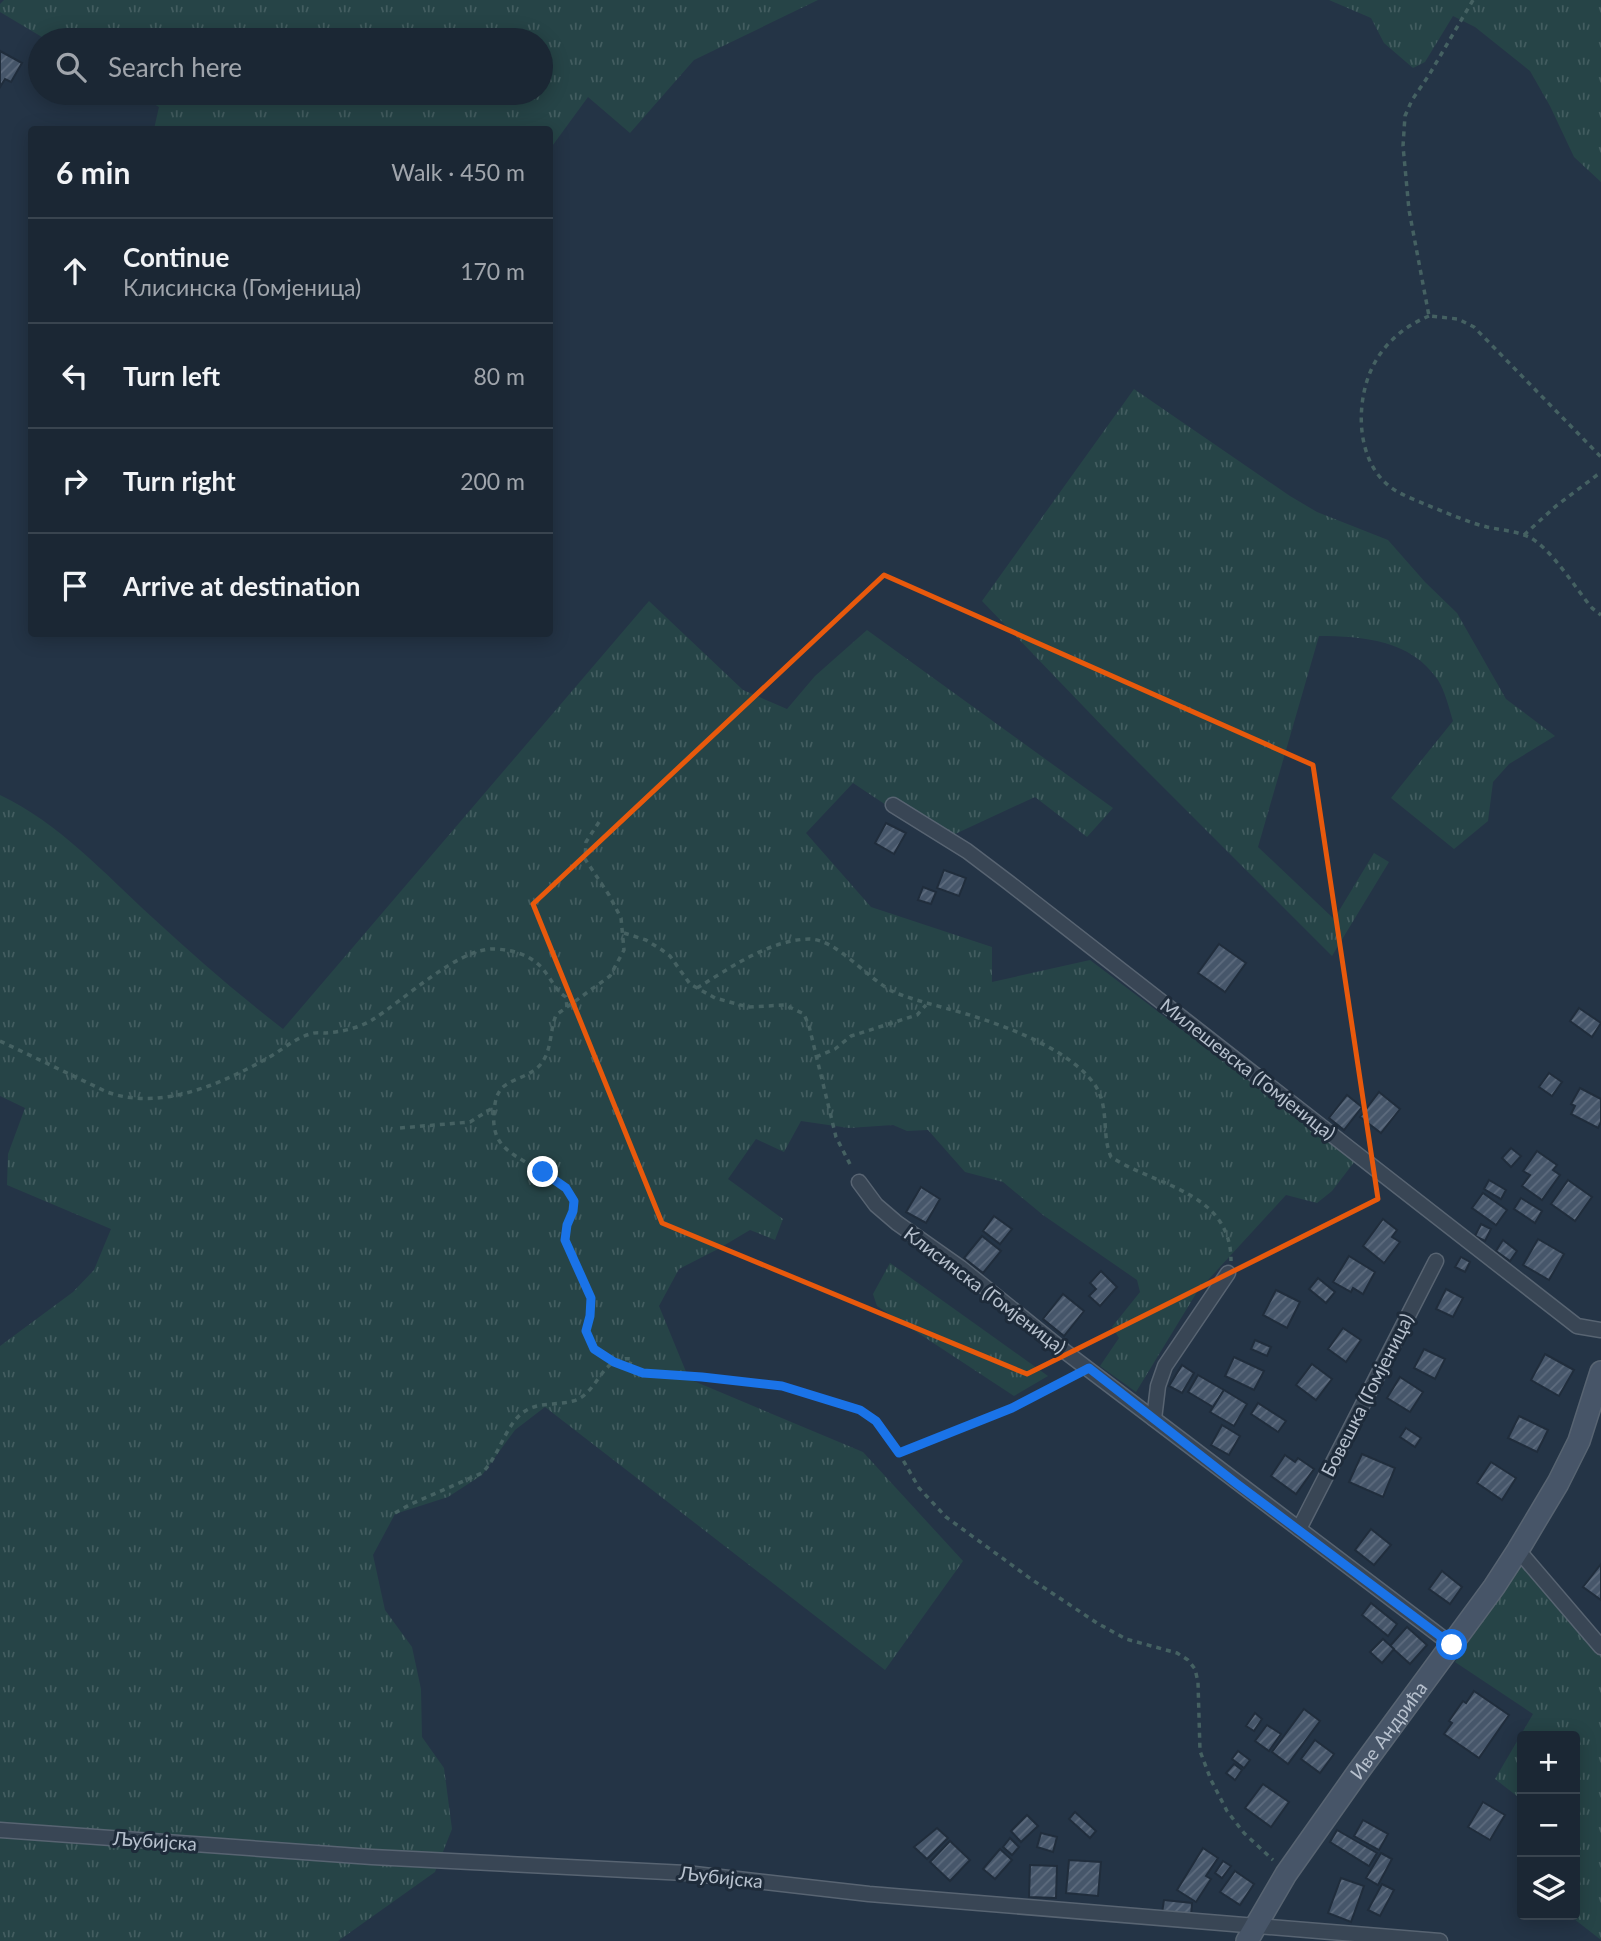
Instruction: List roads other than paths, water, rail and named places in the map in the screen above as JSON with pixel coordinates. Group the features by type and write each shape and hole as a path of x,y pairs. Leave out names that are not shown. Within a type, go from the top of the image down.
{"street":[{"name":"Милешевска (Гомјеница)","path":"893,805 967,851 998,874 1577,1325 1601,1330"},
{"name":"Клисинска (Гомјеница)","path":"859,1182 876,1205 897,1223 961,1268 1063,1350 1452,1645"},
{"name":"Бовешка (Гомјеница)","path":"1299,1529 1436,1261"},
{"path":"1154,1419 1158,1386 1165,1366 1228,1273"},
{"name":"Иве Андрића","path":"1251,1934 1286,1874 1518,1550 1580,1441 1601,1372"},
{"path":"1518,1550 1601,1647"},
{"name":"Љубијска","path":"0,1830 385,1857 686,1873 1251,1934 1440,1941"}]}
